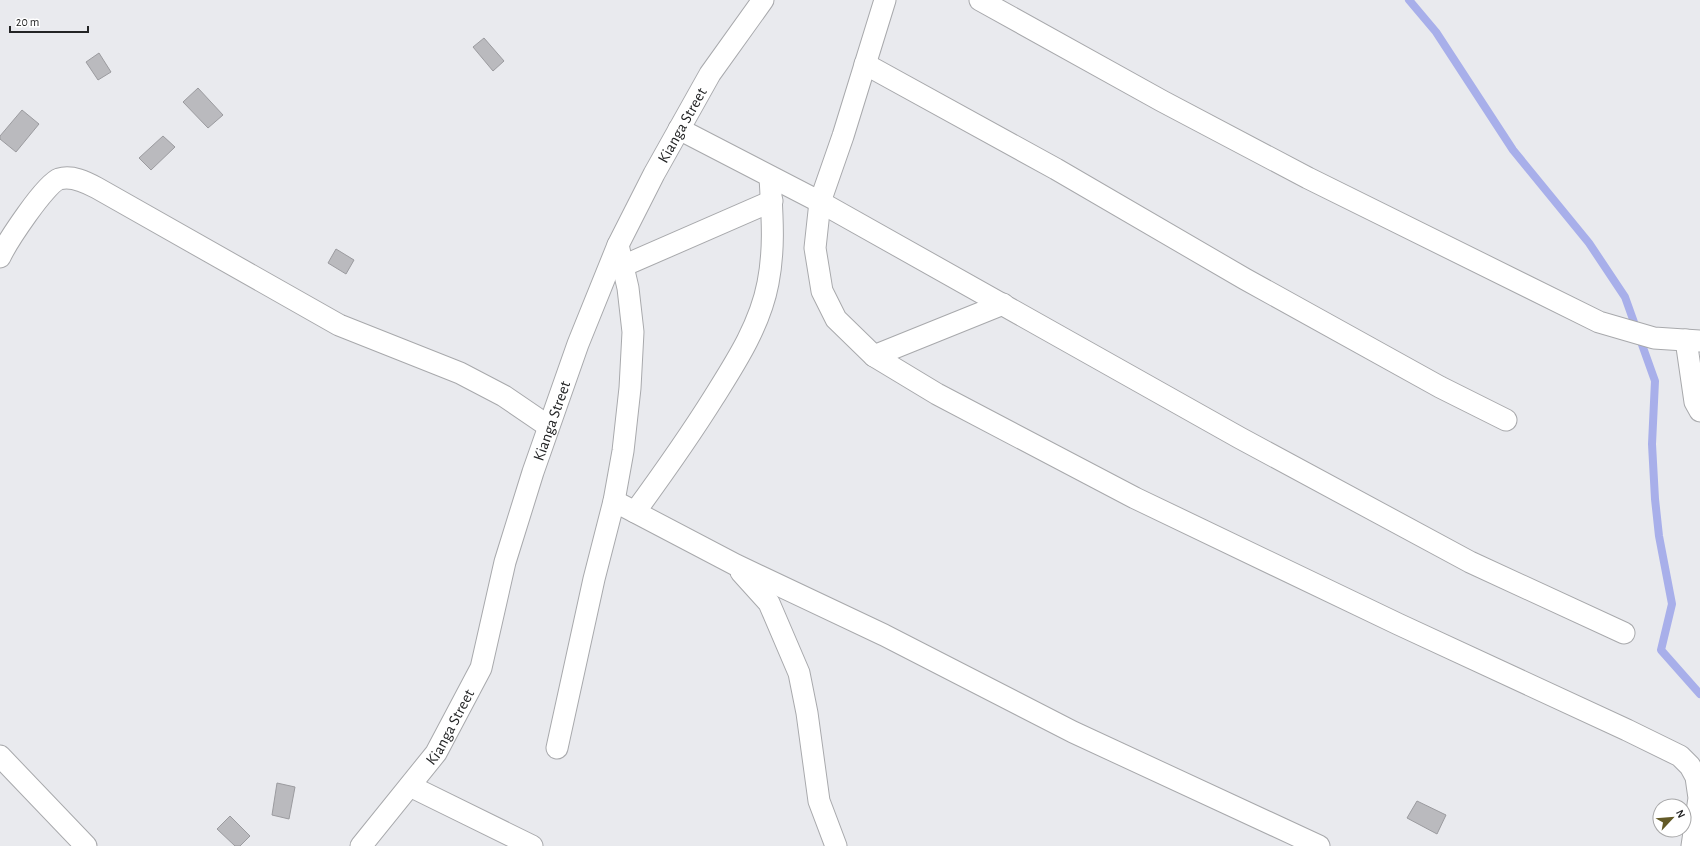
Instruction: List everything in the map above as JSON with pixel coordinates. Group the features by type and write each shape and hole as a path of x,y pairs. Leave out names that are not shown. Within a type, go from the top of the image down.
{"street":[{"name":"Kianga Street","path":"361,846 436,753 480,668 505,562 548,426 618,245 679,129 710,74 763,0"},
{"path":"885,0 843,136 820,202 815,248 822,291 836,319 874,356 937,394 1135,498 1398,624 1680,756 1690,766 1696,777 1699,798 1692,846"},
{"path":"980,0 1308,178 1599,322 1654,338 1693,341 1695,402 1700,411"},
{"path":"865,64 1056,169 1245,279 1433,383 1506,420"},
{"path":"679,129 820,202 1240,438 1470,562 1624,633"},
{"path":"635,512 682,447 728,375 754,329 768,284 774,239 770,177"},
{"path":"0,257 44,192 59,179 78,179 97,188 339,325 460,373 504,396 548,426"},
{"path":"623,266 772,201"},
{"path":"557,748 594,579 614,501 625,435 630,388 633,332 628,288 618,245"},
{"path":"874,356 1003,304"},
{"path":"614,501 736,565 884,635 1073,732 1319,846"},
{"path":"736,565 769,603 799,673 807,713 819,801 836,846"},
{"path":"0,756 85,845"},
{"path":"410,786 532,846"}],"building":[{"path":"484,38 504,61 493,71 473,47"},
{"path":"99,53 111,72 98,80 86,62"},
{"path":"198,88 223,115 208,128 183,102"},
{"path":"22,110 39,124 16,152 0,139 0,136"},
{"path":"163,136 175,147 151,170 139,158"},
{"path":"336,249 354,260 346,274 328,263"},
{"path":"277,783 295,787 289,819 272,815"},
{"path":"1417,801 1446,815 1437,834 1407,818"},
{"path":"230,816 250,836 240,846 235,846 217,829"}],"waterway":[{"path":"1409,0 1436,32 1513,150 1589,243 1625,297 1655,381 1652,444 1655,499 1659,536 1672,604 1661,650 1700,694"}]}
